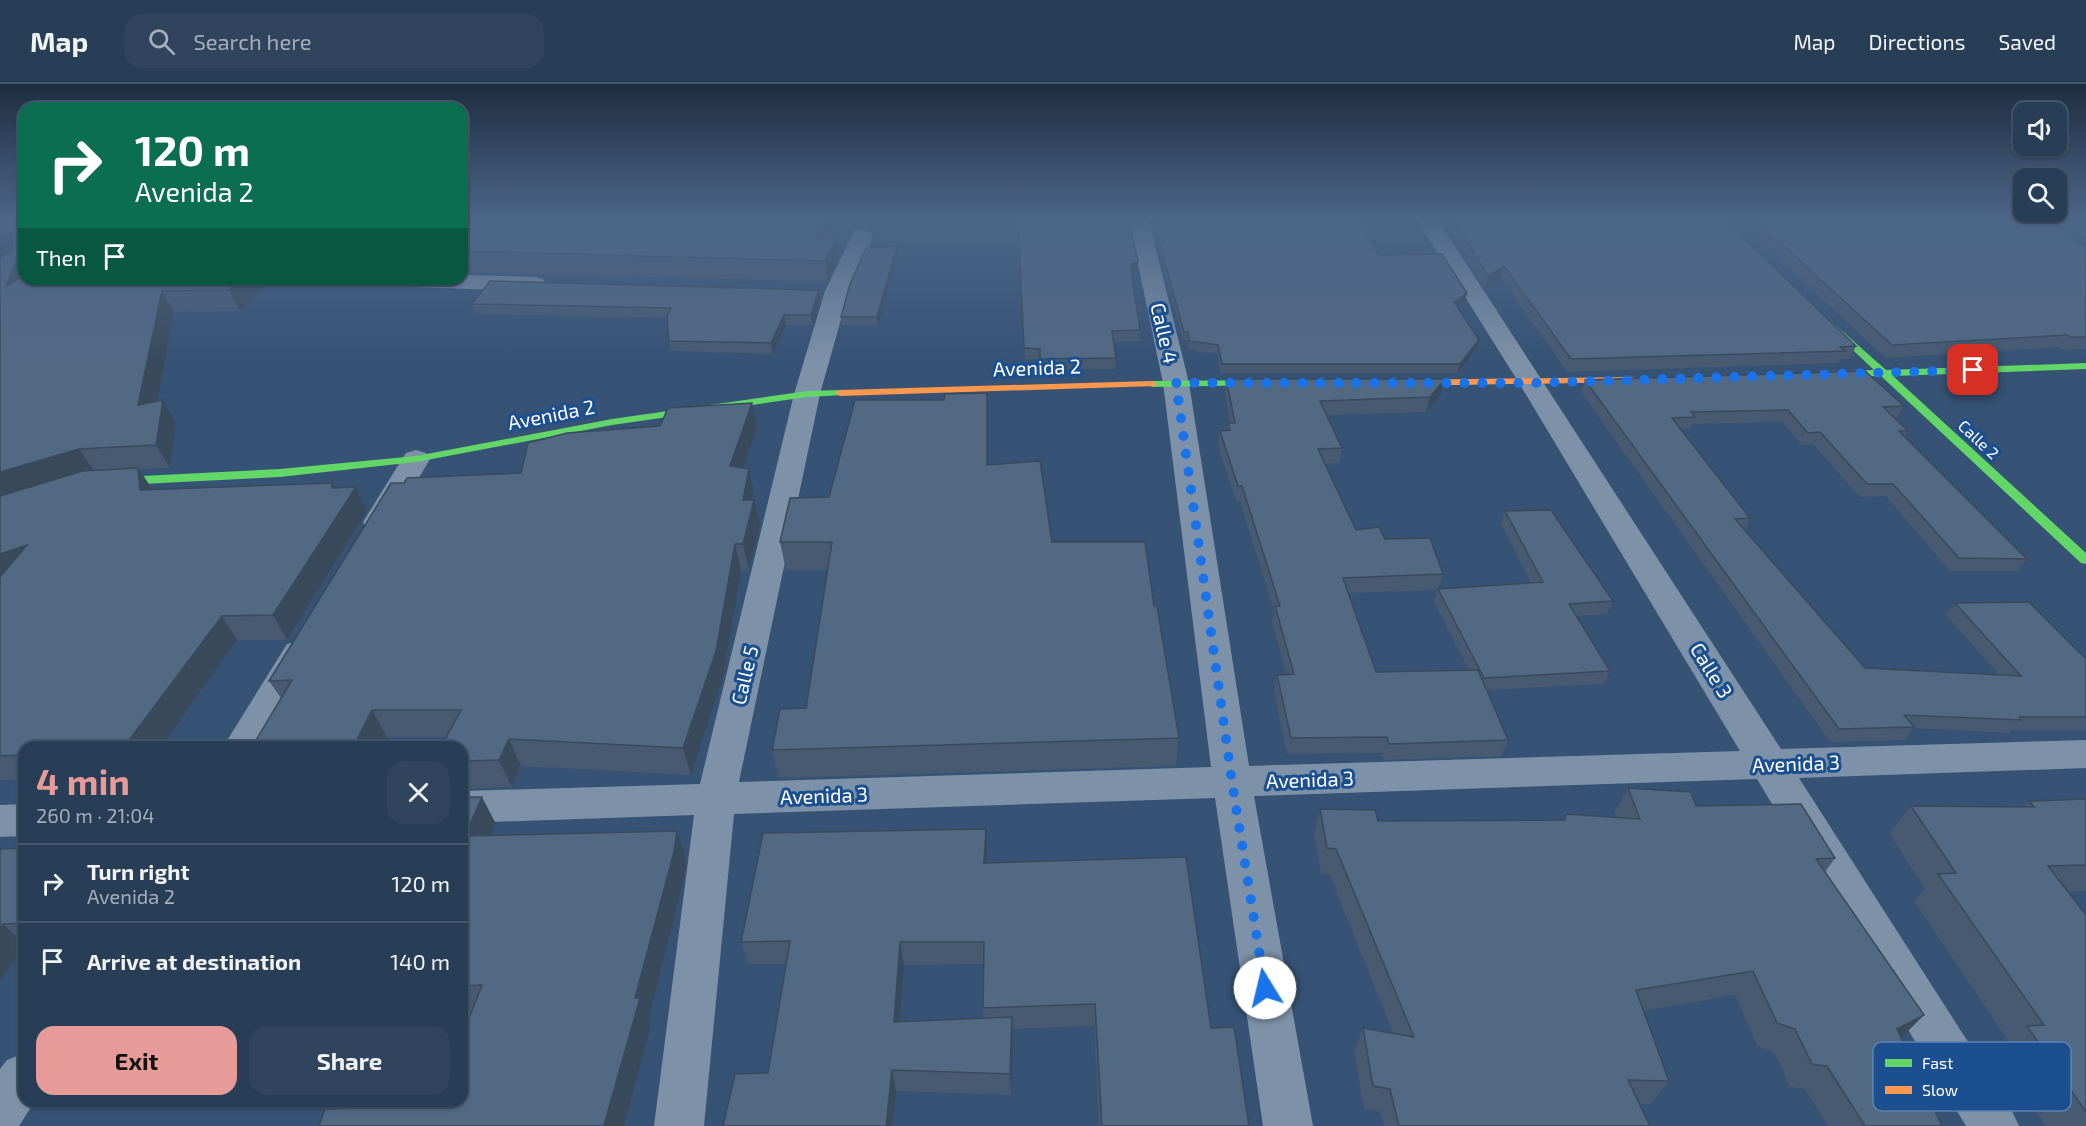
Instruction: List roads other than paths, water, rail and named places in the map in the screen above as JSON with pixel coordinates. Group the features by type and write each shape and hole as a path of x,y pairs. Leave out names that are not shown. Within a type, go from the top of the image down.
{"street":[{"name":"Calle 5","path":"679,1126 716,799 807,394 825,290 842,266"},
{"name":"Calle 4","path":"1149,266 1176,383 1232,782 1288,1126"},
{"name":"Calle 3","path":"1456,266 1532,383 1942,1042"},
{"path":"468,282 552,284"},
{"name":"Calle 2","path":"1814,308 2086,560"},
{"path":"1813,375 2086,366"},
{"path":"1390,383 1649,380"},
{"name":"Avenida 2","path":"84,486 94,483 280,473 417,459 612,422 807,394 1176,383 1283,383"},
{"path":"362,548 417,459"},
{"path":"246,741 314,628"},
{"name":"Avenida 3","path":"468,807 2086,754"},
{"path":"0,821 18,820"},
{"path":"0,1111 18,1085"},
{"name":"Calle 3","path":"1985,1111 1994,1126"}]}
